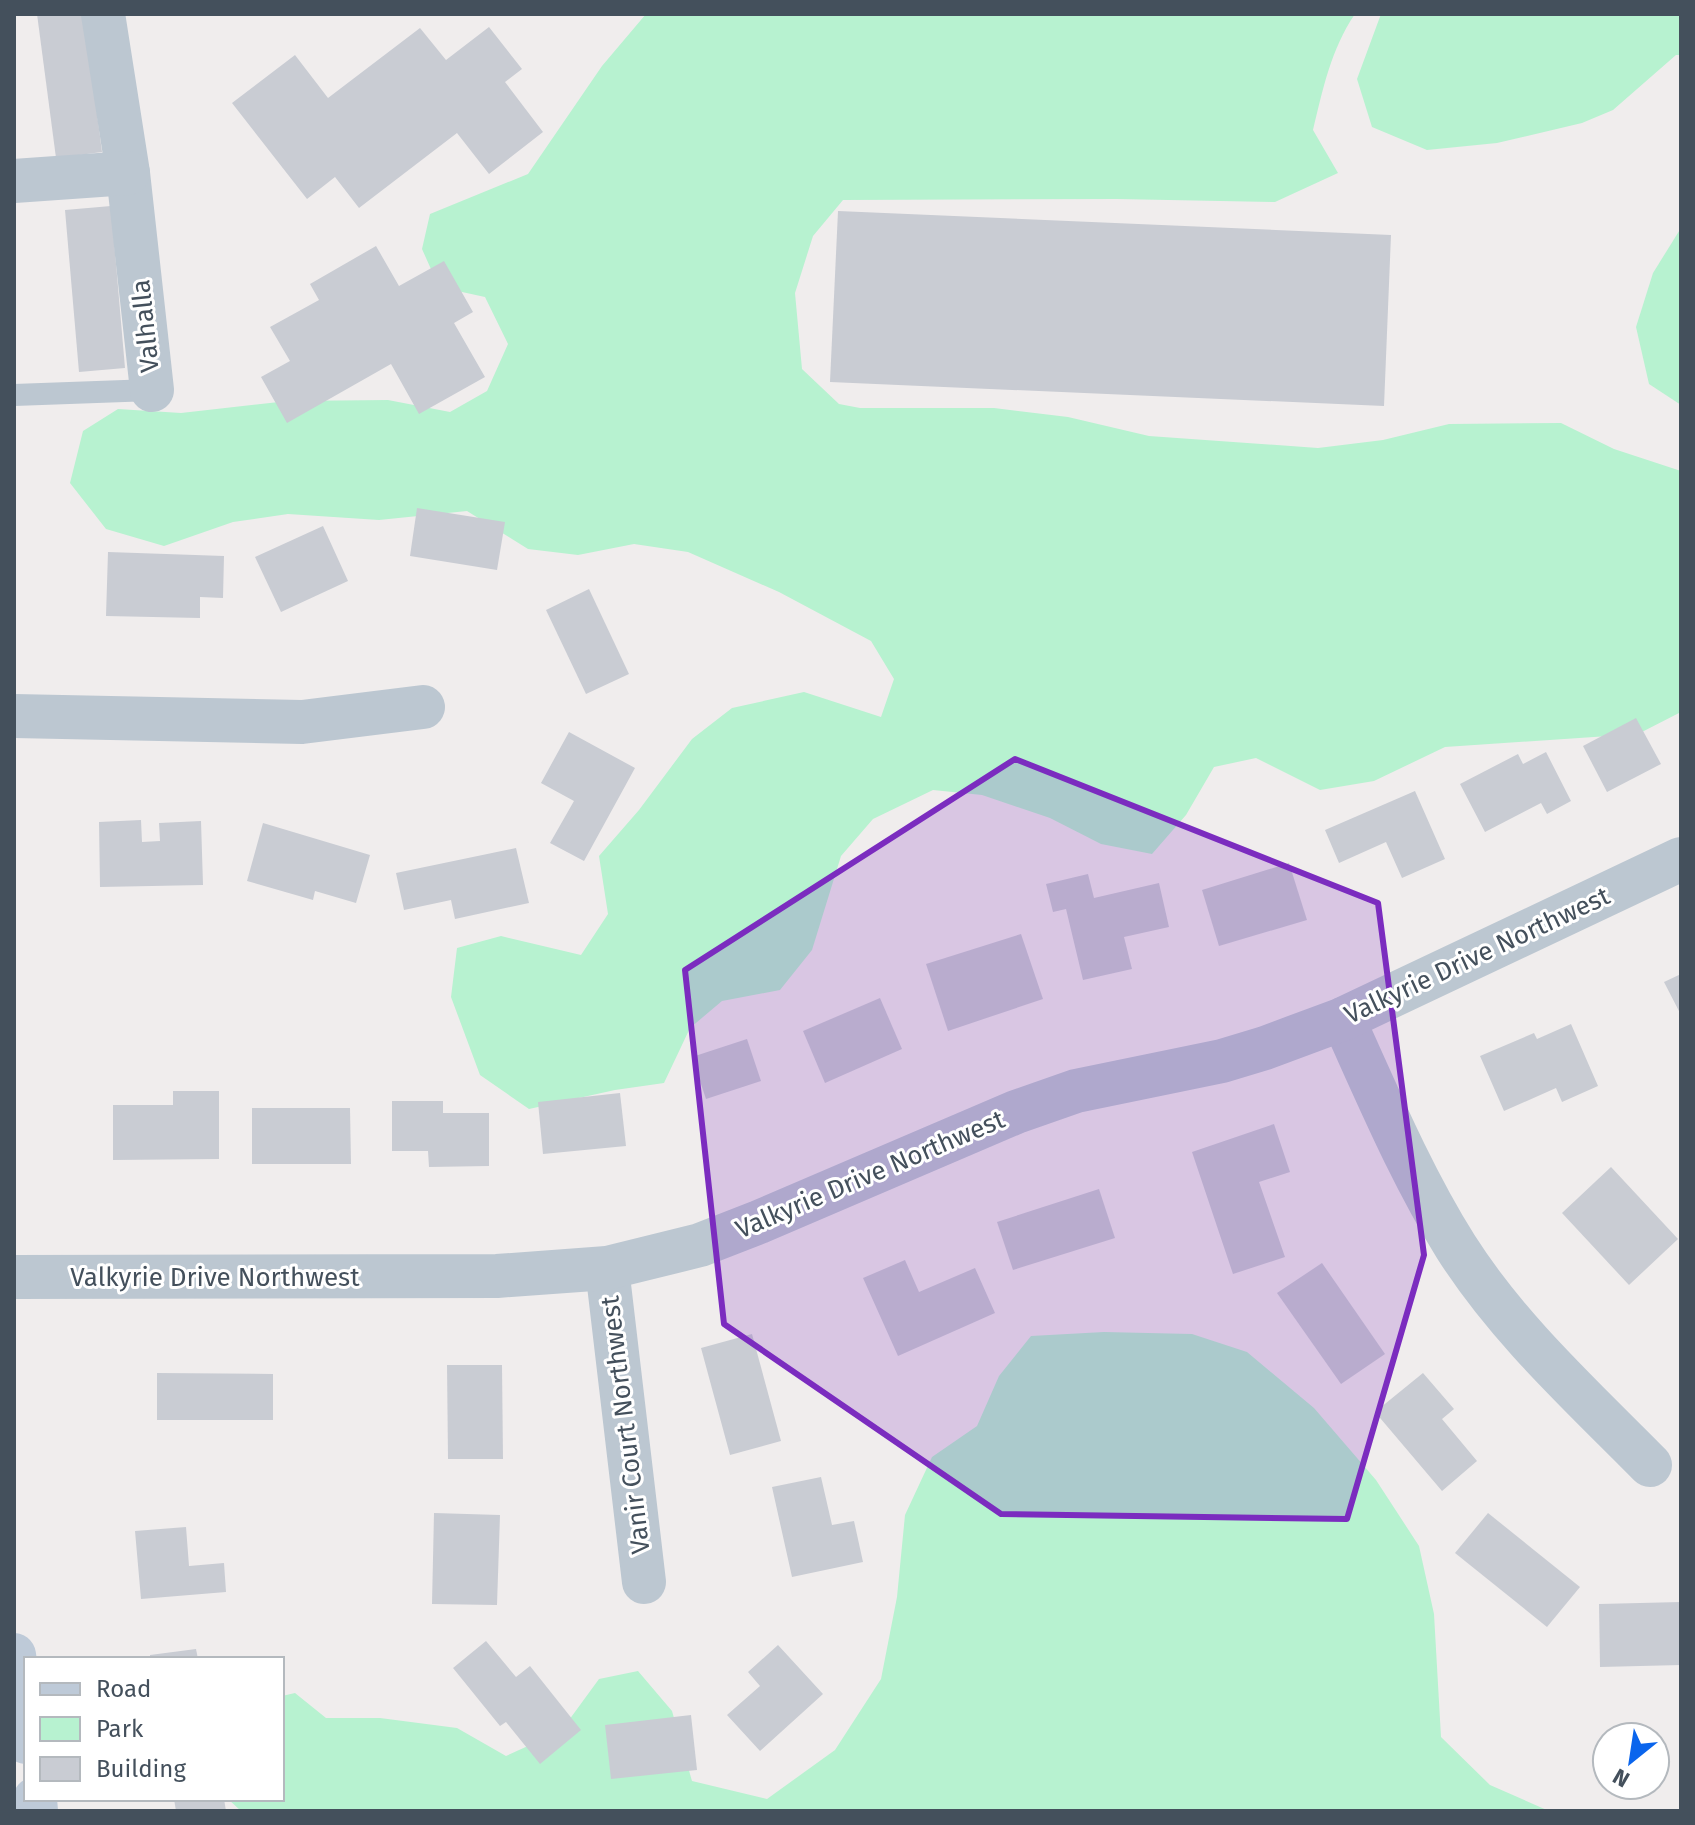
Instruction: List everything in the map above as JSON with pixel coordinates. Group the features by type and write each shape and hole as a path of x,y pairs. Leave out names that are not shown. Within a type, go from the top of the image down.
{"main road":[{"path":"14,1655 24,1728"}],"street":[{"name":"Valhalla","path":"103,14 128,173 152,390"},
{"path":"14,181 128,173"},
{"path":"14,716 302,722 423,707"},
{"name":"Valkyrie Drive Northwest","path":"14,1277 497,1276 607,1268 700,1245 1046,1101 1076,1091 1222,1061 1343,1019 1681,859"},
{"path":"1343,1019 1418,1179 1457,1248 1537,1350 1650,1465"},
{"name":"Vanir Court Northwest","path":"607,1268 644,1582"}],"lane":[{"name":"Valhalla","path":"14,395 152,390"}],"highlighted area":[{"path":"1015,759 1378,903 1424,1255 1347,1519 1001,1514 724,1324 685,970"}],"green space":[{"path":"646,14 1355,14 1334,55 1313,130 1338,173 1275,202 843,200 813,236 795,293 802,369 839,404 860,408 994,408 1068,417 1149,436 1318,448 1383,440 1449,424 1561,423 1614,449 1681,471 1681,712 1638,734 1445,747 1374,781 1320,790 1256,758 1214,767 1186,815 1152,854 1101,844 1050,818 982,795 933,790 873,819 841,856 812,950 780,990 722,1001 690,1028 664,1083 529,1109 480,1075 451,997 457,948 501,936 581,955 608,914 599,856 639,810 692,739 732,708 804,692 881,717 894,679 871,641 779,592 688,552 634,544 578,555 528,549 467,511 379,520 288,514 233,522 164,546 106,529 70,483 83,431 118,409 181,413 288,401 388,400 450,412 487,391 508,344 485,297 439,287 422,249 430,214 528,174 602,66"},
{"path":"1381,14 1681,14 1681,55 1676,55 1613,110 1582,123 1497,143 1427,150 1372,127 1357,79"},
{"path":"1681,228 1681,405 1649,384 1636,327 1653,273"},
{"path":"1104,1332 1192,1334 1247,1352 1314,1408 1376,1480 1419,1546 1434,1614 1441,1737 1490,1785 1549,1811 241,1811 230,1801 284,1801 284,1696 295,1693 326,1718 380,1718 457,1728 506,1756 561,1731 599,1679 638,1671 672,1711 692,1781 767,1799 835,1750 881,1679 897,1597 905,1515 932,1457 977,1426 999,1376 1031,1336"}],"building":[{"path":"37,14 84,14 102,152 56,158"},
{"path":"489,27 522,69 505,82 543,132 489,174 457,133 359,208 335,177 307,199 232,103 295,55 328,98 420,28 446,60"},
{"path":"111,206 125,368 79,372 65,210"},
{"path":"838,211 1391,235 1384,406 830,382"},
{"path":"376,246 399,286 444,261 473,312 454,323 485,377 419,414 391,364 287,423 261,377 290,361 270,327 319,300 310,284"},
{"path":"417,508 505,522 497,570 410,556"},
{"path":"323,526 348,581 281,612 255,557"},
{"path":"108,552 224,556 223,598 200,597 200,618 106,616"},
{"path":"589,589 629,674 586,694 546,610"},
{"path":"1636,718 1661,764 1607,792 1583,746"},
{"path":"569,732 635,768 584,861 550,843 574,801 541,783"},
{"path":"1546,752 1571,801 1547,814 1541,803 1485,832 1460,784 1518,754 1523,764"},
{"path":"1415,791 1445,859 1402,878 1386,842 1339,863 1325,830"},
{"path":"141,820 142,842 160,841 159,823 201,821 203,885 100,887 99,822"},
{"path":"263,823 370,855 356,903 315,891 313,900 247,881"},
{"path":"516,848 529,903 455,919 451,900 404,910 396,873"},
{"path":"1289,863 1307,920 1219,946 1202,890"},
{"path":"1088,874 1094,898 1159,883 1169,927 1124,937 1132,969 1083,980 1066,909 1053,912 1046,884"},
{"path":"1021,934 1043,999 948,1031 926,964"},
{"path":"1681,974 1681,1015 1664,982"},
{"path":"880,998 902,1049 825,1083 803,1031"},
{"path":"1571,1024 1598,1086 1562,1102 1556,1088 1504,1111 1480,1056 1534,1033 1537,1039"},
{"path":"747,1039 761,1081 706,1099 692,1057"},
{"path":"173,1091 219,1091 219,1159 113,1160 113,1105 173,1105"},
{"path":"620,1093 626,1146 543,1154 538,1102"},
{"path":"392,1101 443,1101 443,1113 489,1113 489,1166 429,1167 428,1151 392,1151"},
{"path":"252,1108 350,1108 351,1164 252,1164"},
{"path":"1274,1124 1290,1172 1259,1182 1285,1257 1233,1274 1192,1152"},
{"path":"1611,1167 1678,1239 1629,1285 1562,1213"},
{"path":"1099,1189 1115,1238 1013,1270 997,1222"},
{"path":"905,1260 919,1292 975,1268 995,1313 898,1356 863,1278"},
{"path":"1322,1263 1385,1354 1341,1384 1277,1293"},
{"path":"752,1334 781,1441 730,1455 701,1348"},
{"path":"447,1365 502,1365 503,1459 448,1459"},
{"path":"157,1373 273,1374 273,1420 157,1420"},
{"path":"1423,1373 1454,1409 1442,1419 1477,1461 1442,1491 1375,1412"},
{"path":"821,1477 832,1525 854,1521 863,1562 792,1577 772,1487"},
{"path":"434,1513 500,1515 497,1605 432,1604"},
{"path":"1488,1513 1580,1587 1547,1627 1455,1553"},
{"path":"186,1527 189,1566 224,1563 226,1592 141,1599 135,1531"},
{"path":"1681,1602 1681,1665 1600,1667 1599,1604"},
{"path":"486,1641 516,1677 530,1666 581,1730 540,1764 506,1722 500,1726 453,1668"},
{"path":"778,1645 823,1694 760,1751 727,1715 760,1686 748,1672"},
{"path":"196,1649 198,1657 150,1657"},
{"path":"691,1715 697,1770 611,1779 605,1725"},
{"path":"174,1801 224,1801 226,1811 176,1811"}]}
